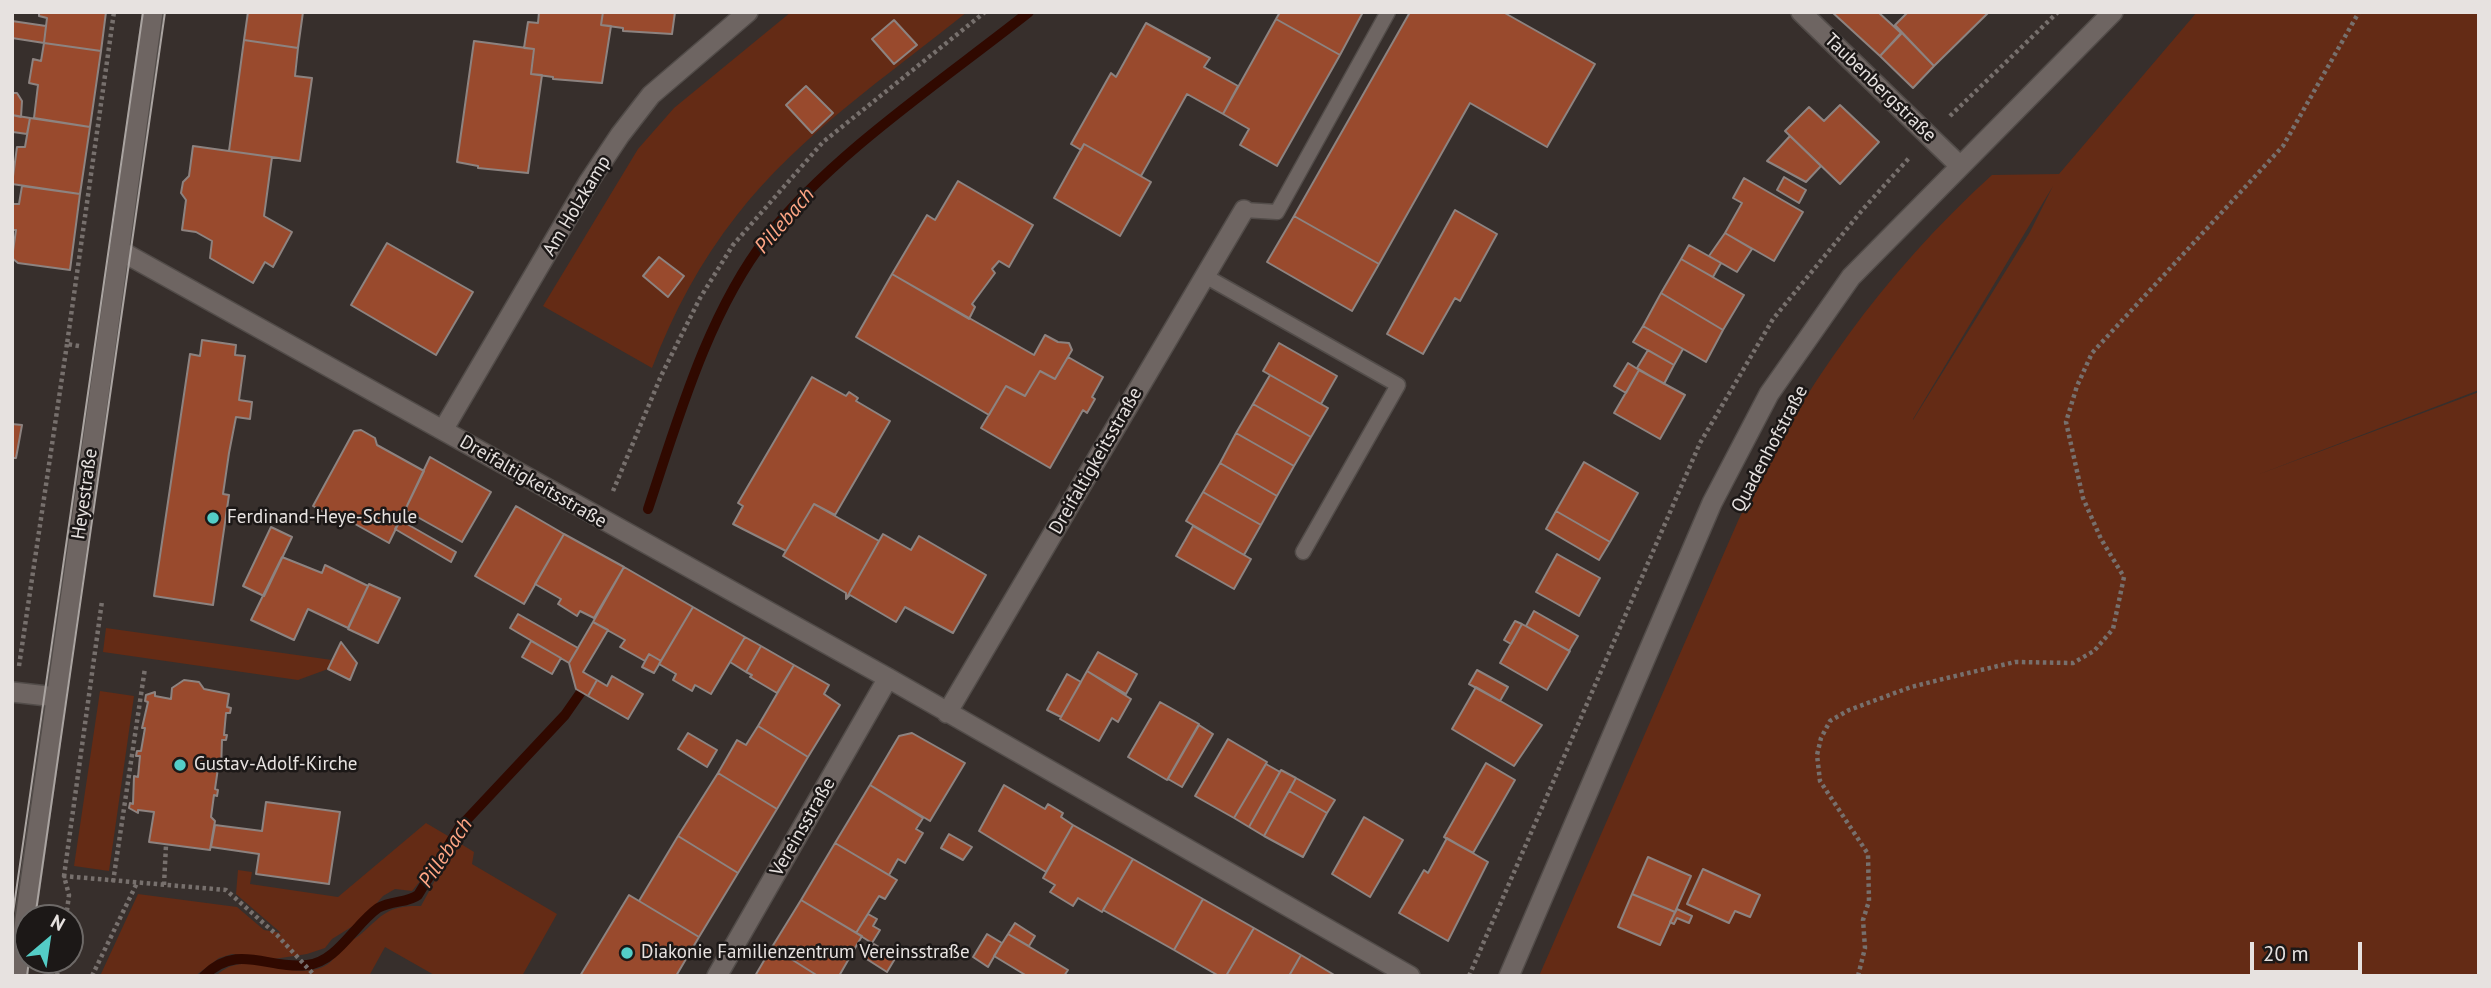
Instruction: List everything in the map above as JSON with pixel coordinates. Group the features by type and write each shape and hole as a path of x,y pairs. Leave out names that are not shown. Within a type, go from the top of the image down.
{"street":[{"name":"Heyestraße","path":"16,976 153,12"},
{"name":"Am Holzkamp","path":"443,430 588,183 620,135 651,95 748,12"},
{"name":"Taubenbergstraße","path":"1801,12 1959,165"},
{"name":"Quadenhofstraße","path":"1509,976 1736,454 1769,394 1851,277 2113,12"},
{"name":"Dreifaltigkeitsstraße","path":"947,713 1244,209"},
{"name":"Dreifaltigkeitsstraße","path":"119,250 888,678 1410,976"},
{"name":"Vereinsstraße","path":"717,976 888,678"},
{"path":"14,692 55,697"}],"lane":[{"path":"1244,209 1278,212 1388,12"},
{"path":"1205,276 1398,385 1303,552"}],"path":[{"path":"601,520 666,365 700,298 733,245 823,142 985,12"},
{"path":"1947,119 2058,12"},
{"path":"1858,976 1865,948 1863,920 1868,901 1868,854 1820,780 1817,755 1821,738 1830,722 1849,710 1911,687 2015,662 2073,663 2094,651 2113,629 2124,577 2101,539 2080,489 2066,422 2077,386 2100,344 2283,146 2359,12"},
{"name":"Heyestraße","path":"14,692 67,344"},
{"path":"113,882 145,668"},
{"path":"164,885 166,845"},
{"path":"31,872 113,882 226,890 277,935 315,976"},
{"path":"92,976 137,883"}],"shaded area":[{"path":"791,12 967,12 816,132 761,186 699,270 678,308 652,368 543,306 638,149 674,108"},
{"path":"2197,12 2479,12 2479,390 2257,475 2479,392 2479,976 1539,976 1738,521 1762,473 1817,380 1848,336 1915,252 1992,175 2059,174","holes":["2053,186 2030,232 1913,420"]},
{"path":"106,628 332,660 328,669 298,680 103,652"},
{"path":"100,691 134,696 109,871 74,866"},
{"path":"426,823 448,836 434,864 412,891 395,889 383,896 361,921 332,939 325,948 274,959 232,954 219,958 195,976 100,976 138,894 237,907 264,930 281,933 236,894 238,870 252,872 250,884 338,897"},
{"path":"461,844 474,852 472,864 557,914 522,976 436,976 385,947 369,976 216,976 227,968 240,964 307,971 324,966 345,945 387,912 401,907 421,906 439,873"}],"building":[{"path":"39,12 106,12 101,51 44,43 47,18 39,16"},
{"path":"248,12 303,12 298,48 244,40"},
{"path":"539,12 603,12 601,25 611,26 602,83 553,79 531,74 534,49 524,48 528,22 538,23"},
{"path":"603,12 675,12 672,34 623,31 623,28 601,25"},
{"path":"1280,12 1363,12 1340,55 1276,19"},
{"path":"1410,12 1503,12 1595,64 1547,147 1470,103 1379,264 1294,216"},
{"path":"1832,12 1878,12 1901,33 1880,56"},
{"path":"1908,12 1989,12 1934,66 1895,25"},
{"path":"1276,19 1340,55 1277,166 1240,145 1249,129 1223,114"},
{"path":"894,20 917,45 894,64 872,39"},
{"path":"12,21 46,26 44,43 12,38"},
{"path":"1146,23 1210,58 1204,67 1238,86 1223,114 1187,94 1141,176 1084,144 1081,150 1071,144 1111,73 1116,77"},
{"path":"1902,33 1934,66 1913,88 1880,56"},
{"path":"244,40 298,48 295,76 312,78 300,161 229,151"},
{"path":"474,41 534,49 531,74 542,75 528,173 478,168 457,162"},
{"path":"44,43 101,51 90,127 34,118 38,85 29,83 33,59 41,61"},
{"path":"806,86 833,113 812,133 786,105"},
{"path":"12,93 17,93 22,101 21,117 12,115"},
{"path":"1840,105 1879,142 1840,184 1785,131 1809,107 1824,121"},
{"path":"12,115 30,118 27,134 13,132 12,138"},
{"path":"30,118 90,127 80,194 12,184 17,147 25,147"},
{"path":"1790,136 1821,166 1806,182 1767,161"},
{"path":"1084,144 1151,182 1120,236 1054,198"},
{"path":"193,146 272,157 264,216 292,232 273,267 265,262 253,283 210,258 212,241 196,232 182,230 186,200 181,193 183,182 189,176"},
{"path":"1784,177 1806,190 1799,203 1777,190"},
{"path":"1744,178 1803,212 1774,261 1725,233 1742,203 1733,198"},
{"path":"958,181 1033,225 1009,267 999,261 992,269 995,273 972,304 975,307 969,319 892,274 927,215 935,220"},
{"path":"22,186 80,194 70,270 18,263 12,258 16,230 12,230 12,207 13,204 19,204"},
{"path":"1455,210 1497,234 1460,301 1455,298 1423,354 1387,334"},
{"path":"1294,216 1379,264 1352,311 1267,262"},
{"path":"1725,233 1752,249 1737,272 1709,256"},
{"path":"387,243 473,292 436,355 351,305"},
{"path":"1689,245 1721,263 1713,277 1681,259"},
{"path":"659,257 684,276 668,297 643,276"},
{"path":"1681,259 1744,295 1723,330 1661,293"},
{"path":"892,274 1034,355 1045,335 1058,342 1069,343 1072,350 1055,379 1040,371 1025,396 1006,386 989,415 856,337"},
{"path":"1661,293 1723,330 1706,362 1643,326"},
{"path":"1643,326 1683,349 1674,365 1633,342"},
{"path":"202,340 236,345 235,355 245,356 239,400 252,402 250,419 236,417 229,453 223,494 229,495 213,605 154,596 190,354 200,356"},
{"path":"1279,343 1337,376 1321,404 1263,371"},
{"path":"1648,350 1674,365 1664,384 1637,368"},
{"path":"1068,357 1103,377 1087,413 1083,410 1050,468 981,428 1006,386 1025,396 1040,371 1055,379"},
{"path":"1628,363 1639,370 1626,393 1614,386"},
{"path":"1639,370 1685,395 1660,439 1614,413"},
{"path":"1270,375 1328,408 1311,437 1253,404"},
{"path":"812,377 846,396 849,392 858,398 856,401 890,421 835,515 814,504 786,551 733,524 743,506 738,503"},
{"path":"1253,404 1311,437 1294,466 1236,433"},
{"path":"12,424 22,425 16,458 12,458"},
{"path":"361,430 375,438 377,445 424,471 389,543 339,515 336,519 313,506 354,431"},
{"path":"1236,433 1294,466 1277,496 1220,463"},
{"path":"430,457 491,492 462,542 405,510"},
{"path":"1584,462 1638,493 1610,542 1556,511"},
{"path":"1220,463 1277,496 1261,525 1203,492"},
{"path":"1203,492 1261,525 1244,555 1186,521"},
{"path":"814,504 879,541 846,599 846,593 783,556"},
{"path":"516,506 564,534 524,604 475,576"},
{"path":"1556,511 1610,542 1599,560 1546,529"},
{"path":"400,520 456,552 451,562 395,529"},
{"path":"1193,526 1251,559 1234,589 1176,556"},
{"path":"271,527 292,537 264,596 243,586"},
{"path":"564,534 624,567 594,618 580,611 577,616 558,604 561,599 535,584"},
{"path":"883,534 911,550 919,536 986,575 953,633 905,607 896,622 850,595 846,599"},
{"path":"1557,554 1600,578 1579,616 1536,592"},
{"path":"282,557 322,573 325,565 368,586 348,628 308,609 294,640 251,620"},
{"path":"624,567 693,607 661,661 649,654 645,661 620,647 625,640 593,622"},
{"path":"369,584 400,598 378,643 348,629"},
{"path":"693,607 745,637 711,694 695,685 692,691 673,680 676,674 659,664"},
{"path":"1534,611 1578,636 1569,651 1526,626"},
{"path":"518,614 578,648 569,663 510,628"},
{"path":"1515,621 1522,624 1511,644 1504,640"},
{"path":"593,622 608,630 583,672 597,680 588,696 576,689 569,663"},
{"path":"1522,624 1570,651 1547,690 1500,663"},
{"path":"745,637 761,646 746,672 730,662"},
{"path":"531,641 561,658 552,674 522,657"},
{"path":"341,642 357,663 350,680 328,669"},
{"path":"761,646 794,665 777,693 746,672"},
{"path":"1098,652 1137,674 1126,694 1087,671"},
{"path":"649,654 661,661 654,673 642,667"},
{"path":"794,665 829,685 824,694 840,705 808,757 758,726"},
{"path":"1477,670 1508,687 1500,701 1469,684"},
{"path":"1087,671 1131,699 1118,722 1112,718 1099,741 1060,719"},
{"path":"1067,674 1081,682 1061,717 1047,710"},
{"path":"612,676 643,694 628,719 588,696 597,680 607,686"},
{"name":"Gustav-Adolf-Kirche","path":"184,680 199,682 204,689 229,694 227,707 231,708 230,713 226,713 226,740 222,740 221,769 218,768 215,789 218,790 217,796 214,795 211,817 215,821 210,850 149,842 154,812 138,810 138,813 129,808 130,803 133,804 134,776 138,777 140,756 136,756 137,751 141,751 145,728 142,728 148,702 145,701 146,695 155,692 155,696 171,699 172,688"},
{"path":"1476,687 1542,725 1514,766 1452,729"},
{"path":"1160,702 1199,724 1167,780 1128,757"},
{"path":"1199,725 1213,734 1182,787 1168,779"},
{"path":"758,726 808,757 777,809 718,773 737,740 746,745"},
{"path":"688,733 717,750 707,767 678,749"},
{"path":"912,733 965,763 930,821 870,785 899,736"},
{"path":"1228,739 1267,762 1234,818 1195,796"},
{"path":"1486,763 1515,780 1473,853 1444,837"},
{"path":"1266,764 1280,772 1249,827 1234,818"},
{"path":"1281,770 1296,778 1264,836 1249,827"},
{"path":"718,773 777,809 738,873 678,836"},
{"path":"1296,778 1335,800 1327,813 1289,791"},
{"path":"870,785 923,818 916,829 923,833 905,863 898,859 889,875 835,843"},
{"path":"1004,785 1045,809 1048,804 1063,813 1061,817 1073,825 1046,872 979,831"},
{"path":"1289,791 1327,813 1303,857 1264,836"},
{"path":"266,802 340,812 329,884 256,874 259,854 211,847 215,825 262,831"},
{"path":"1364,817 1403,840 1370,897 1332,874"},
{"path":"1073,825 1133,859 1102,912 1078,898 1073,906 1050,892 1055,885 1043,878"},
{"path":"949,834 972,847 963,860 941,848"},
{"path":"678,836 738,873 699,937 639,901"},
{"path":"1447,838 1488,862 1448,941 1399,913 1424,870 1428,873"},
{"path":"835,843 897,880 885,899 879,896 856,933 801,900"},
{"path":"1648,857 1691,876 1675,912 1632,894"},
{"path":"1133,859 1203,899 1174,950 1103,910"},
{"path":"1703,869 1760,895 1750,917 1735,911 1729,923 1687,904"},
{"path":"1632,894 1675,912 1660,945 1618,927"},
{"path":"629,895 699,937 676,976 580,976"},
{"path":"1203,899 1254,928 1226,976 1219,976 1174,950"},
{"path":"801,900 862,936 839,976 818,976 772,947"},
{"path":"1677,909 1692,916 1689,923 1677,918 1674,924 1670,922"},
{"path":"868,914 877,919 873,926 880,930 872,943 856,933"},
{"path":"1015,923 1035,936 1029,946 1008,934"},
{"path":"1254,928 1301,955 1289,976 1226,976"},
{"path":"987,934 1002,943 988,967 973,957"},
{"path":"1008,934 1068,970 1064,976 1027,976 994,956"},
{"path":"874,944 896,957 887,972 865,958"},
{"path":"772,947 818,976 755,976"},
{"path":"1301,955 1336,976 1289,976"}],"waterway":[{"name":"Pillebach","path":"648,509 683,403 711,333 746,267 767,237 794,206 857,147 1029,12"},
{"name":"Pillebach","path":"204,976 217,966 241,959 293,966 318,962 336,950 378,908 418,895 459,828 565,715 581,692"}],"tram line":[{"path":"12,920 143,12"},
{"path":"37,904 165,12"}],"place":[{"name":"Ferdinand-Heye-Schule","path":"213,518"},
{"name":"Gustav-Adolf-Kirche","path":"180,765"},
{"name":"Diakonie Familienzentrum Vereinsstraße","path":"627,953"}]}
